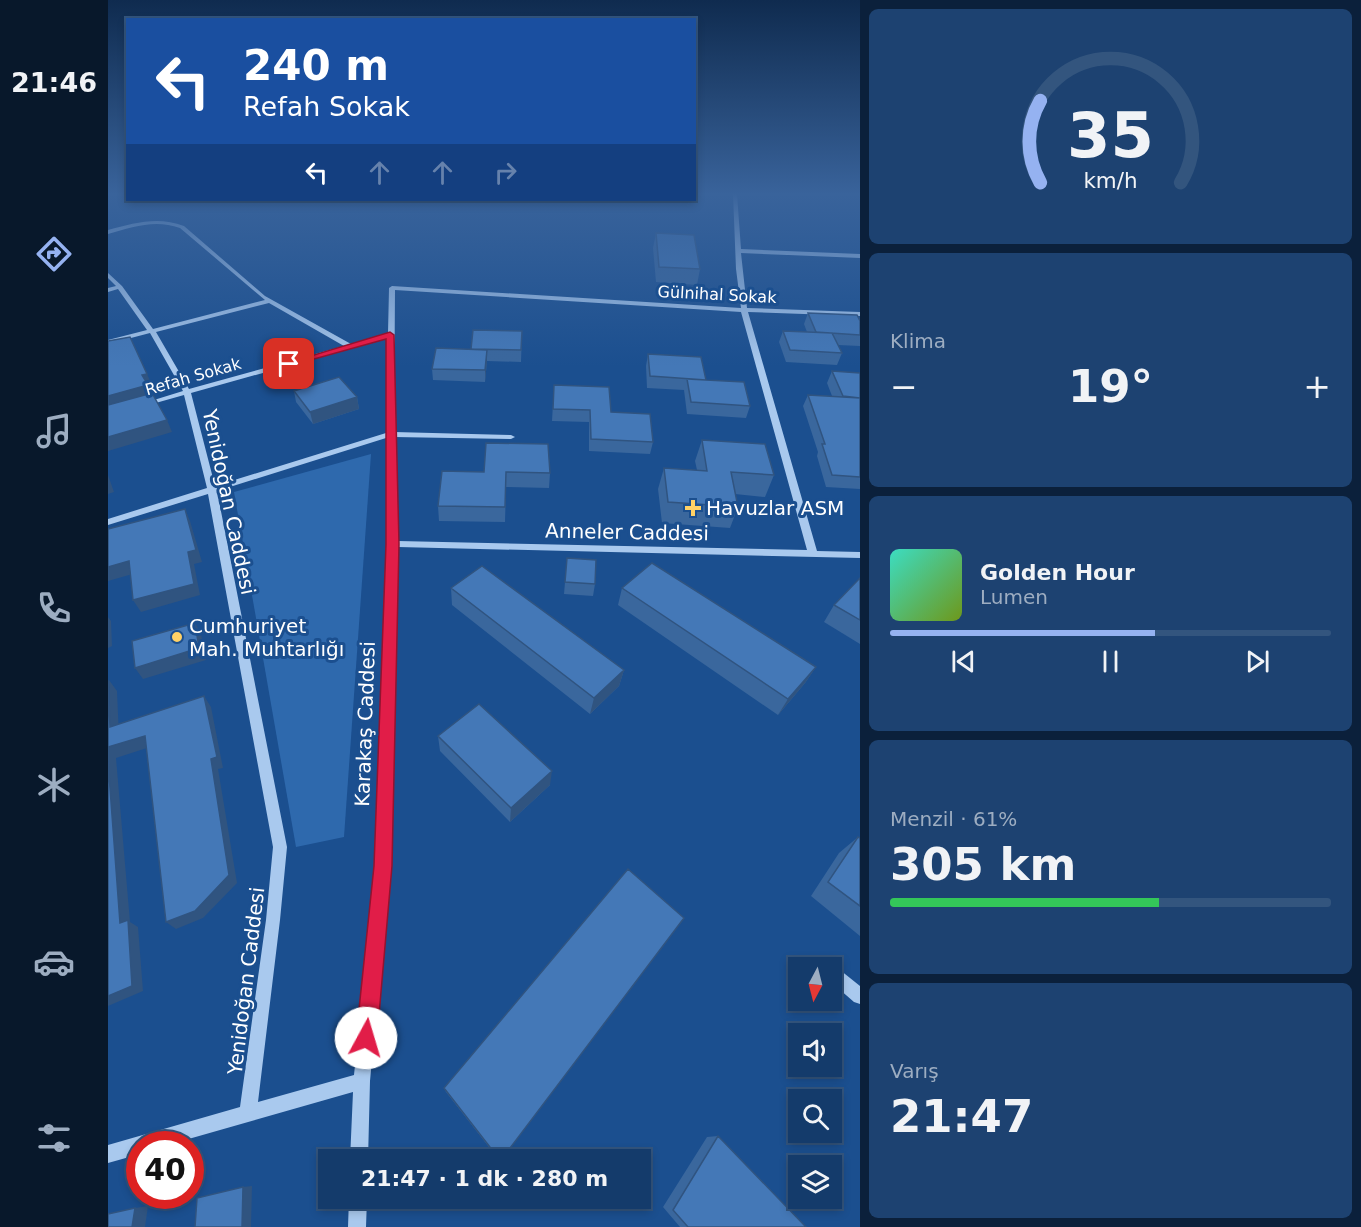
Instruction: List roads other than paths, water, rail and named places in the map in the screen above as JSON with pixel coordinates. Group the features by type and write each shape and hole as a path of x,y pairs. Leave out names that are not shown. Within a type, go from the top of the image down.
{"street":[{"path":"208,251 270,301 350,346"},
{"path":"738,251 744,310 813,554"},
{"path":"744,251 860,256"},
{"name":"Yenidoğan Caddesi","path":"108,275 114,289 151,331 187,392 212,490 280,847 248,1114"},
{"name":"Gülnihal Sokak","path":"392,288 744,310 860,314"},
{"name":"Karakaş Caddesi","path":"359,1149 362,1081 383,866 393,544 390,434 392,288"},
{"path":"108,342 270,301"},
{"name":"Refah Sokak","path":"142,405 390,335"},
{"path":"108,522 390,434 511,437"},
{"name":"Anneler Caddesi","path":"393,544 860,555"},
{"path":"842,981 860,996"},
{"path":"189,1131 362,1081"},
{"path":"108,1154 126,1149"},
{"path":"357,1227 358,1209"}],"place":[{"name":"Havuzlar ASM","path":"693,508"},
{"name":"Cumhuriyet Mah. Muhtarlığı","path":"177,637"}]}
